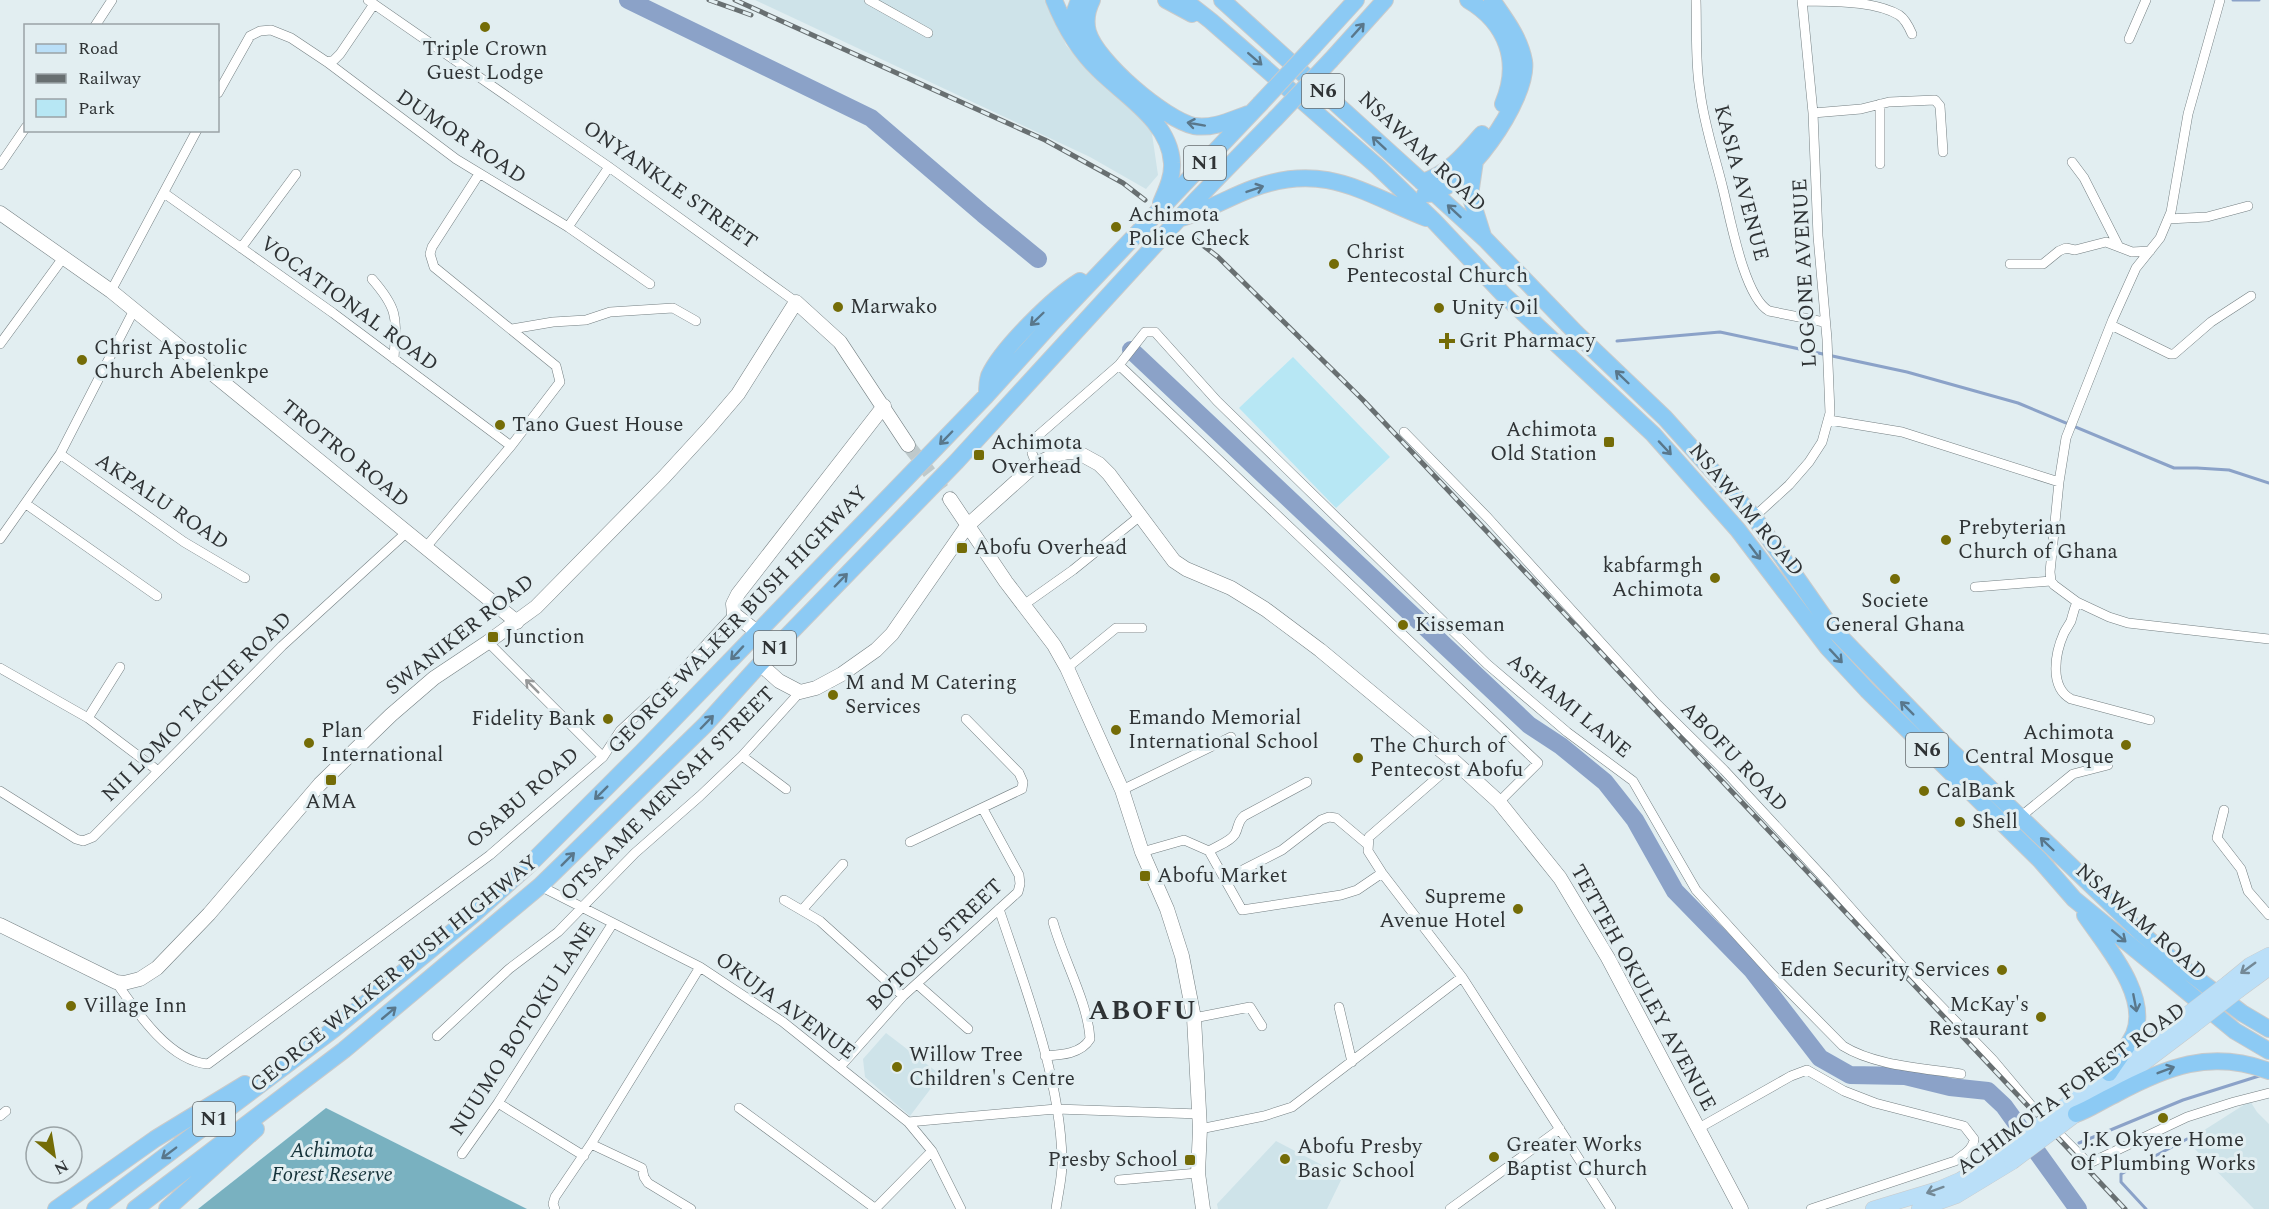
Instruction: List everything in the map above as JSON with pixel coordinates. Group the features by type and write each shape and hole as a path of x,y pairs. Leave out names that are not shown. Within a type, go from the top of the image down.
{"highway":[{"path":"1054,0 1076,42 1097,69 1153,120 1168,146 1172,164 1168,184 1157,212"},
{"path":"1076,42 1074,14 1079,0"},
{"path":"1092,0 1086,22 1089,34 1097,48 1129,84 1159,109 1195,126 1212,126 1256,108"},
{"path":"1166,0 1183,10 1211,21"},
{"name":"NSAWAM ROAD","path":"1184,0 1211,21 1404,192 1511,302 1653,434 1738,530 1828,648 1883,706 2040,860 2074,899 2235,1031 2269,1051"},
{"path":"1209,0 1227,4"},
{"name":"N1","path":"1157,212 1356,0"},
{"name":"GEORGE WALKER BUSH HIGHWAY","path":"135,1209 344,1050 540,886 705,725 760,664 957,461 1385,0"},
{"path":"1429,188 1461,159 1499,114 1509,90 1512,61 1503,35 1488,13 1468,0"},
{"path":"1404,192 1429,188 1475,161 1500,128 1523,83 1524,62 1515,34 1492,0"},
{"name":"NSAWAM ROAD","path":"1227,4 1485,239 1576,333 1665,418 1754,517 1831,627 1923,724 2019,818 2165,953 2242,1013 2269,1029"},
{"path":"1475,161 1470,195 1476,220 1485,239"},
{"path":"1181,218 1201,213 1256,187 1295,178 1317,178 1339,181 1365,190 1391,204 1434,221"},
{"name":"GEORGE WALKER BUSH HIGHWAY","path":"94,1209 333,1029 465,922 531,863 605,790 986,396 987,380 995,365 1022,333 1074,284 1100,272 1157,212"},
{"path":"1738,530 1754,517"},
{"path":"2074,899 2130,982 2136,1009 2137,1021 2134,1034 2109,1073"},
{"path":"56,1209 155,1139 333,1029"},
{"path":"167,1209 344,1050"},
{"path":"2076,1114 2147,1078 2181,1065 2224,1060 2269,1071"}],"main road":[{"name":"ACHIMOTA FOREST ROAD","path":"2234,986 2250,965 2269,955"},
{"name":"ACHIMOTA FOREST ROAD","path":"2058,1119 2076,1114 2234,986 2269,968"},
{"name":"ACHIMOTA FOREST ROAD","path":"1919,1209 1956,1196 2058,1119 2109,1073 2190,1020"},
{"name":"ACHIMOTA FOREST ROAD","path":"1873,1209 1939,1189 2009,1157"}],"street":[{"path":"96,24 112,0"},
{"path":"869,0 884,3 928,33"},
{"name":"KASIA AVENUE","path":"1696,0 1698,69 1703,111 1731,227 1749,280 1762,307 1769,311 1824,322"},
{"path":"2129,39 2146,0"},
{"path":"2220,0 2188,114 2168,219 2160,238 2136,268 2110,325 2066,438 2050,572 2051,581 2077,603 2128,623 2269,639"},
{"path":"1802,1 1866,4 1899,15 1906,22 1912,34"},
{"name":"LOGONE AVENUE","path":"1754,517 1789,485 1809,462 1822,442 1829,420 1827,339 1824,322 1813,113 1802,1"},
{"path":"327,62 334,60 340,54 371,2"},
{"name":"ONYANKLE STREET","path":"371,2 609,167 796,302 840,342 908,445"},
{"name":"DUMOR ROAD","path":"219,91 250,36 260,31 271,30 291,38 479,174 568,228 650,284"},
{"path":"1813,113 1861,109 1889,102 1930,99 1938,102 1940,106 1943,152"},
{"path":"1880,105 1880,164"},
{"path":"0,165 24,130"},
{"path":"111,291 195,132"},
{"path":"2072,162 2084,178 2119,247"},
{"path":"568,228 609,167"},
{"path":"242,248 296,174"},
{"path":"426,547 511,446 558,386 560,379 556,366 434,267 431,260 432,247 479,174"},
{"name":"VOCATIONAL ROAD","path":"164,192 511,446"},
{"path":"2168,219 2207,218 2248,206"},
{"name":"TROTRO ROAD","path":"0,213 111,291 517,622"},
{"path":"2010,264 2043,264 2066,248 2075,250 2106,242 2132,252 2150,251"},
{"path":"0,344 63,258"},
{"path":"372,279 387,297 394,310 396,319 394,359"},
{"path":"2110,325 2174,354 2211,322 2251,296"},
{"name":"SWANIKER ROAD","path":"116,981 124,983 140,979 157,968 209,914 320,784 391,716 434,678 536,607 710,428 738,394 796,302"},
{"path":"512,328 586,320 610,312 673,308 696,321"},
{"path":"0,539 60,454 134,310"},
{"name":"ASHAMI LANE","path":"1119,364 1145,332 1151,330 1155,332 1217,400 1487,664 1567,732 1633,781 1696,890 1772,974 1844,1046 1855,1054 1872,1059 1961,1074"},
{"path":"1036,464 1032,453 1033,440 1119,364 1538,763 1499,802"},
{"name":"OSABU ROAD","path":"116,981 141,1018 178,1053 199,1064 208,1064 490,855 603,757 621,731 665,689 734,614 734,604 738,594 884,406"},
{"path":"1829,420 1902,432 2059,482"},
{"name":"ABOFU ROAD","path":"1404,432 1488,518 1656,703 1724,770 1902,966 1993,1060 2035,1110 2086,1161 2092,1162 2187,1117 2269,1093"},
{"name":"TETTEH OKULEY AVENUE","path":"967,525 1036,464 1055,455 1069,452 1089,457 1109,474 1174,561 1186,569 1231,588 1265,609 1320,650 1455,762 1499,802 1560,878 1608,958 1741,1209"},
{"name":"AKPALU ROAD","path":"60,454 184,542 245,578"},
{"path":"950,498 1054,645 1067,668 1122,790 1142,852 1167,909 1182,956 1194,1018 1200,1114 1198,1173 1203,1209"},
{"path":"26,504 157,596"},
{"path":"1025,604 1073,570 1140,516"},
{"name":"OTSAAME MENSAH STREET","path":"437,1036 509,969 558,932 635,853 742,756 800,692 816,688 843,674 876,650 892,634 967,525"},
{"name":"NII LOMO TACKIE ROAD","path":"0,791 76,839 83,842 93,837 282,646 407,532"},
{"path":"1975,587 2051,581"},
{"path":"2077,603 2071,622 2063,634 2056,665 2058,685 2064,695 2071,699 2150,720"},
{"path":"734,614 757,632"},
{"path":"1067,668 1116,628 1142,628"},
{"path":"488,642 603,757"},
{"path":"760,664 779,681 800,692"},
{"path":"88,718 120,667"},
{"path":"0,668 88,718 157,770"},
{"path":"910,842 1022,789 1023,782 1019,773 966,719"},
{"path":"1122,790 1231,736"},
{"path":"742,756 786,789"},
{"path":"1455,762 1369,837 1368,851 1382,873 1462,976 1611,1209"},
{"path":"2019,818 2073,774 2108,765"},
{"path":"1209,851 1231,838 1244,816 1307,782"},
{"name":"BOTOKU STREET","path":"840,1067 903,996 1018,892 1019,876 983,809"},
{"path":"2224,810 2217,838 2241,868 2248,891 2269,915"},
{"path":"1225,879 1282,850 1320,820 1329,817 1336,818 1367,844"},
{"path":"1142,852 1184,840 1209,851 1242,910 1341,895 1358,890 1382,873"},
{"path":"802,910 843,864"},
{"name":"OKUJA AVENUE","path":"540,886 700,967 764,1009 840,1067 908,1122 932,1151 962,1209"},
{"path":"784,900 820,921 903,996"},
{"path":"999,909 1031,1006 1045,1056 1056,1109 1062,1160 1056,1209"},
{"path":"1045,1056 1063,1055 1088,1044 1090,1039 1077,990 1059,946 1053,922"},
{"name":"NUUMO BOTOKU LANE","path":"462,1154 498,1103 613,923"},
{"path":"0,926 74,959 116,981"},
{"path":"555,1209 553,1204 555,1197 584,1156 700,967"},
{"path":"1200,1129 1264,1116 1292,1107 1462,976"},
{"path":"917,984 968,1029"},
{"path":"1194,1018 1247,1007 1253,1011 1262,1026"},
{"path":"1339,1007 1352,1062"},
{"path":"1698,1128 1802,1071 1811,1072 1844,1091 1875,1103 1964,1126 1974,1139 1969,1151 1955,1161 1811,1209"},
{"path":"498,1103 584,1156"},
{"path":"739,1108 875,1209 932,1151"},
{"path":"908,1122 1056,1109 1200,1114"},
{"path":"1450,1209 1560,1129"},
{"path":"591,1144 642,1168 648,1183 691,1209"},
{"path":"1119,1180 1198,1173"}],"shaded area":[{"path":"755,0 1049,0 1066,45 1091,74 1151,127 1158,175 1146,189 1090,157"},
{"name":"Willow Tree Children's Centre","path":"886,1033 941,1075 910,1116 865,1077 863,1059"},
{"path":"2250,1101 2269,1124 2269,1209 2254,1209 2187,1141"},
{"name":"Abofu Presby Basic School","path":"1276,1141 1343,1176 1327,1209 1218,1209 1217,1204"}],"green space":[{"path":"1293,357 1390,457 1336,508 1239,408"},
{"name":"Achimota Forest Reserve","path":"326,1108 527,1209 198,1209"}],"waterway":[{"path":"628,0 871,118 1038,259"},
{"path":"2233,0 2259,0"},
{"path":"1617,341 1720,332 1907,372 2018,403 2174,468 2229,470 2269,483"},
{"path":"1131,350 1529,725 1561,746 1605,782 1635,820 1675,891 1752,970 1820,1058 1850,1075 1905,1076 1950,1087 1988,1091 2004,1106 2078,1209"},
{"path":"2079,1143 2183,1100 2259,1076"},
{"path":"2146,1209 2121,1182 2121,1174 2187,1139"}],"tunnel":[{"path":"908,445 950,499"}],"railway":[{"path":"709,0 751,15"},
{"path":"735,0 1045,140 1123,183 1145,200"},
{"path":"1196,240 1218,257 1363,400 2125,1209"}],"place":[{"name":"Triple Crown Guest Lodge","path":"485,27"},
{"name":"Achimota Police Check","path":"1116,227"},
{"name":"Christ Pentecostal Church","path":"1334,264"},
{"name":"Marwako","path":"838,307"},
{"name":"Unity Oil","path":"1439,308"},
{"name":"Grit Pharmacy","path":"1447,341"},
{"name":"Christ Apostolic Church Abelenkpe","path":"82,360"},
{"name":"Tano Guest House","path":"500,425"},
{"name":"Achimota Old Station","path":"1609,442"},
{"name":"Achimota Overhead","path":"979,455"},
{"name":"Prebyterian Church of Ghana","path":"1946,540"},
{"name":"Abofu Overhead","path":"962,548"},
{"name":"kabfarmgh Achimota","path":"1715,578"},
{"name":"Societe General Ghana","path":"1895,579"},
{"name":"Kisseman","path":"1403,625"},
{"name":"Junction","path":"493,637"},
{"name":"M and M Catering Services","path":"833,695"},
{"name":"Fidelity Bank","path":"608,719"},
{"name":"Emando Memorial International School","path":"1116,730"},
{"name":"Plan International","path":"309,743"},
{"name":"Achimota Central Mosque","path":"2126,745"},
{"name":"The Church of Pentecost Abofu","path":"1358,758"},
{"name":"AMA","path":"331,780"},
{"name":"CalBank","path":"1924,791"},
{"name":"Shell","path":"1960,822"},
{"name":"Abofu Market","path":"1145,876"},
{"name":"Supreme Avenue Hotel","path":"1518,909"},
{"name":"Eden Security Services","path":"2002,970"},
{"name":"Village Inn","path":"71,1006"},
{"name":"McKay's Restaurant","path":"2041,1017"},
{"name":"Willow Tree Children's Centre","path":"897,1067"},
{"name":"J.K Okyere Home Of Plumbing Works","path":"2163,1118"},
{"name":"Greater Works Baptist Church","path":"1494,1157"},
{"name":"Abofu Presby Basic School","path":"1285,1159"},
{"name":"Presby School","path":"1190,1160"}],"district":[{"name":"ABOFU","path":"1143,1011"}]}
